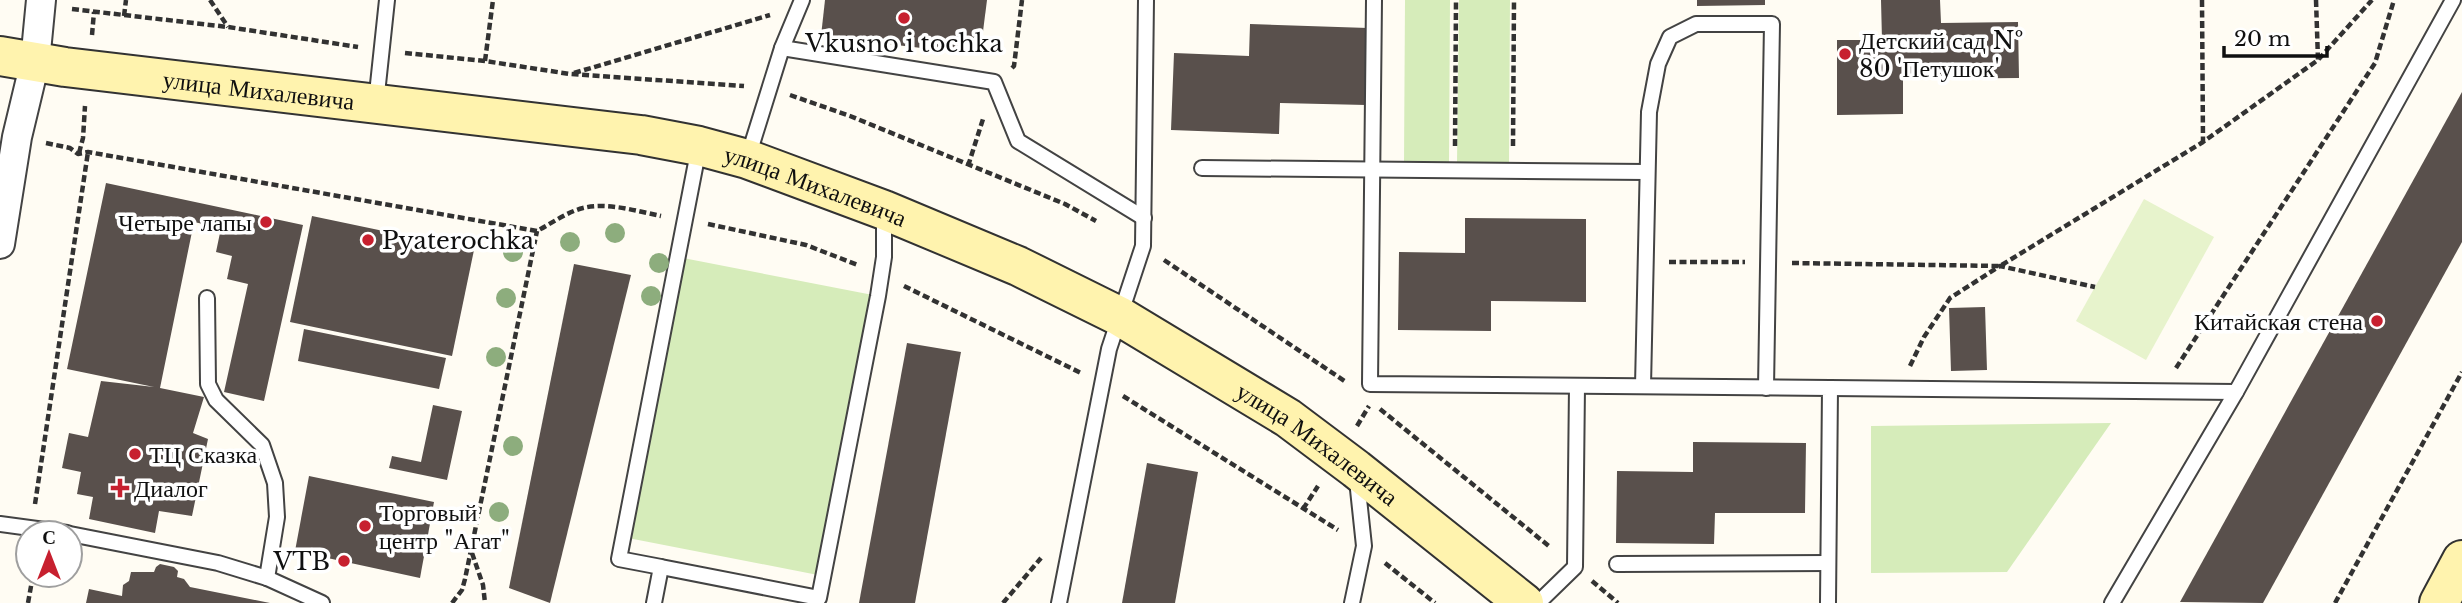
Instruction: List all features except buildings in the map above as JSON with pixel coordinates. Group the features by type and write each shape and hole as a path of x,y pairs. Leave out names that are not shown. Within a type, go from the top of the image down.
{"main road":[{"name":"улица Михалевича","path":"18,59 376,105 641,135 747,159 884,210 1018,266 1119,316 1288,418 1524,603"},
{"path":"2439,603 2462,560"}],"street":[{"path":"0,244 17,136 18,59 41,0"}],"lane":[{"path":"376,105 387,0"},
{"path":"1059,603 1101,382 1119,316 1143,246 1146,0"},
{"path":"1374,0 1370,384 2236,392"},
{"path":"2112,603 2236,392 2452,0"},
{"path":"747,159 782,48 802,3"},
{"path":"1643,386 1649,112 1658,64 1670,37 1696,24 1772,24 1766,388"},
{"path":"782,48 994,82 1018,141 1144,218"},
{"path":"699,146 619,559 819,598 882,275 884,210"},
{"path":"1202,168 1647,172"},
{"path":"207,298 208,384 216,400 262,445 275,483 277,517 267,578"},
{"path":"1538,603 1575,567 1577,386"},
{"path":"1828,603 1830,388"},
{"path":"1352,603 1364,546 1356,469"},
{"path":"84,536 218,563 267,578 322,603"},
{"path":"1616,564 1828,563"},
{"path":"654,603 661,567"}],"path":[{"path":"124,16 126,0"},
{"path":"210,0 228,27"},
{"path":"485,61 493,0"},
{"path":"1455,170 1456,0"},
{"path":"1513,171 1514,0"},
{"path":"2202,0 2203,142"},
{"path":"2316,0 2318,61"},
{"path":"1899,389 1924,337 1950,298 2203,142 2318,61 2372,0"},
{"path":"2161,391 2375,63 2394,0"},
{"path":"570,74 802,3"},
{"path":"17,136 70,148 78,154 88,152 537,231 573,211 595,206 685,219 814,248 882,275 1101,382 1364,546 1435,603"},
{"path":"38,519 34,510 88,152"},
{"path":"452,603 462,590 471,551 537,231"},
{"path":"1644,261 2000,265 2095,287"},
{"path":"2335,603 2462,372"},
{"path":"1003,603 1075,519"},
{"path":"471,551 483,585 485,603"}],"green space":[{"path":"1405,0 1450,0 1449,162 1404,162"},
{"path":"1459,0 1510,0 1509,164 1457,163"},
{"path":"2144,199 2214,237 2146,360 2076,321"},
{"path":"678,257 878,296 823,576 623,537"},
{"path":"2111,423 2007,572 1871,573 1871,426"}],"place":[{"name":"Vkusno i tochka","path":"904,18"},
{"name":"Детский сад № 80 'Петушок'","path":"1845,54"},
{"name":"Четыре лапы","path":"266,222"},
{"name":"Pyaterochka","path":"368,240"},
{"name":"Китайская стена","path":"2377,321"},
{"name":"ТЦ Сказка","path":"135,454"},
{"name":"Диалог","path":"120,488"},
{"name":"Торговый центр \"Агат\"","path":"365,526"},
{"name":"VTB","path":"344,561"}]}
